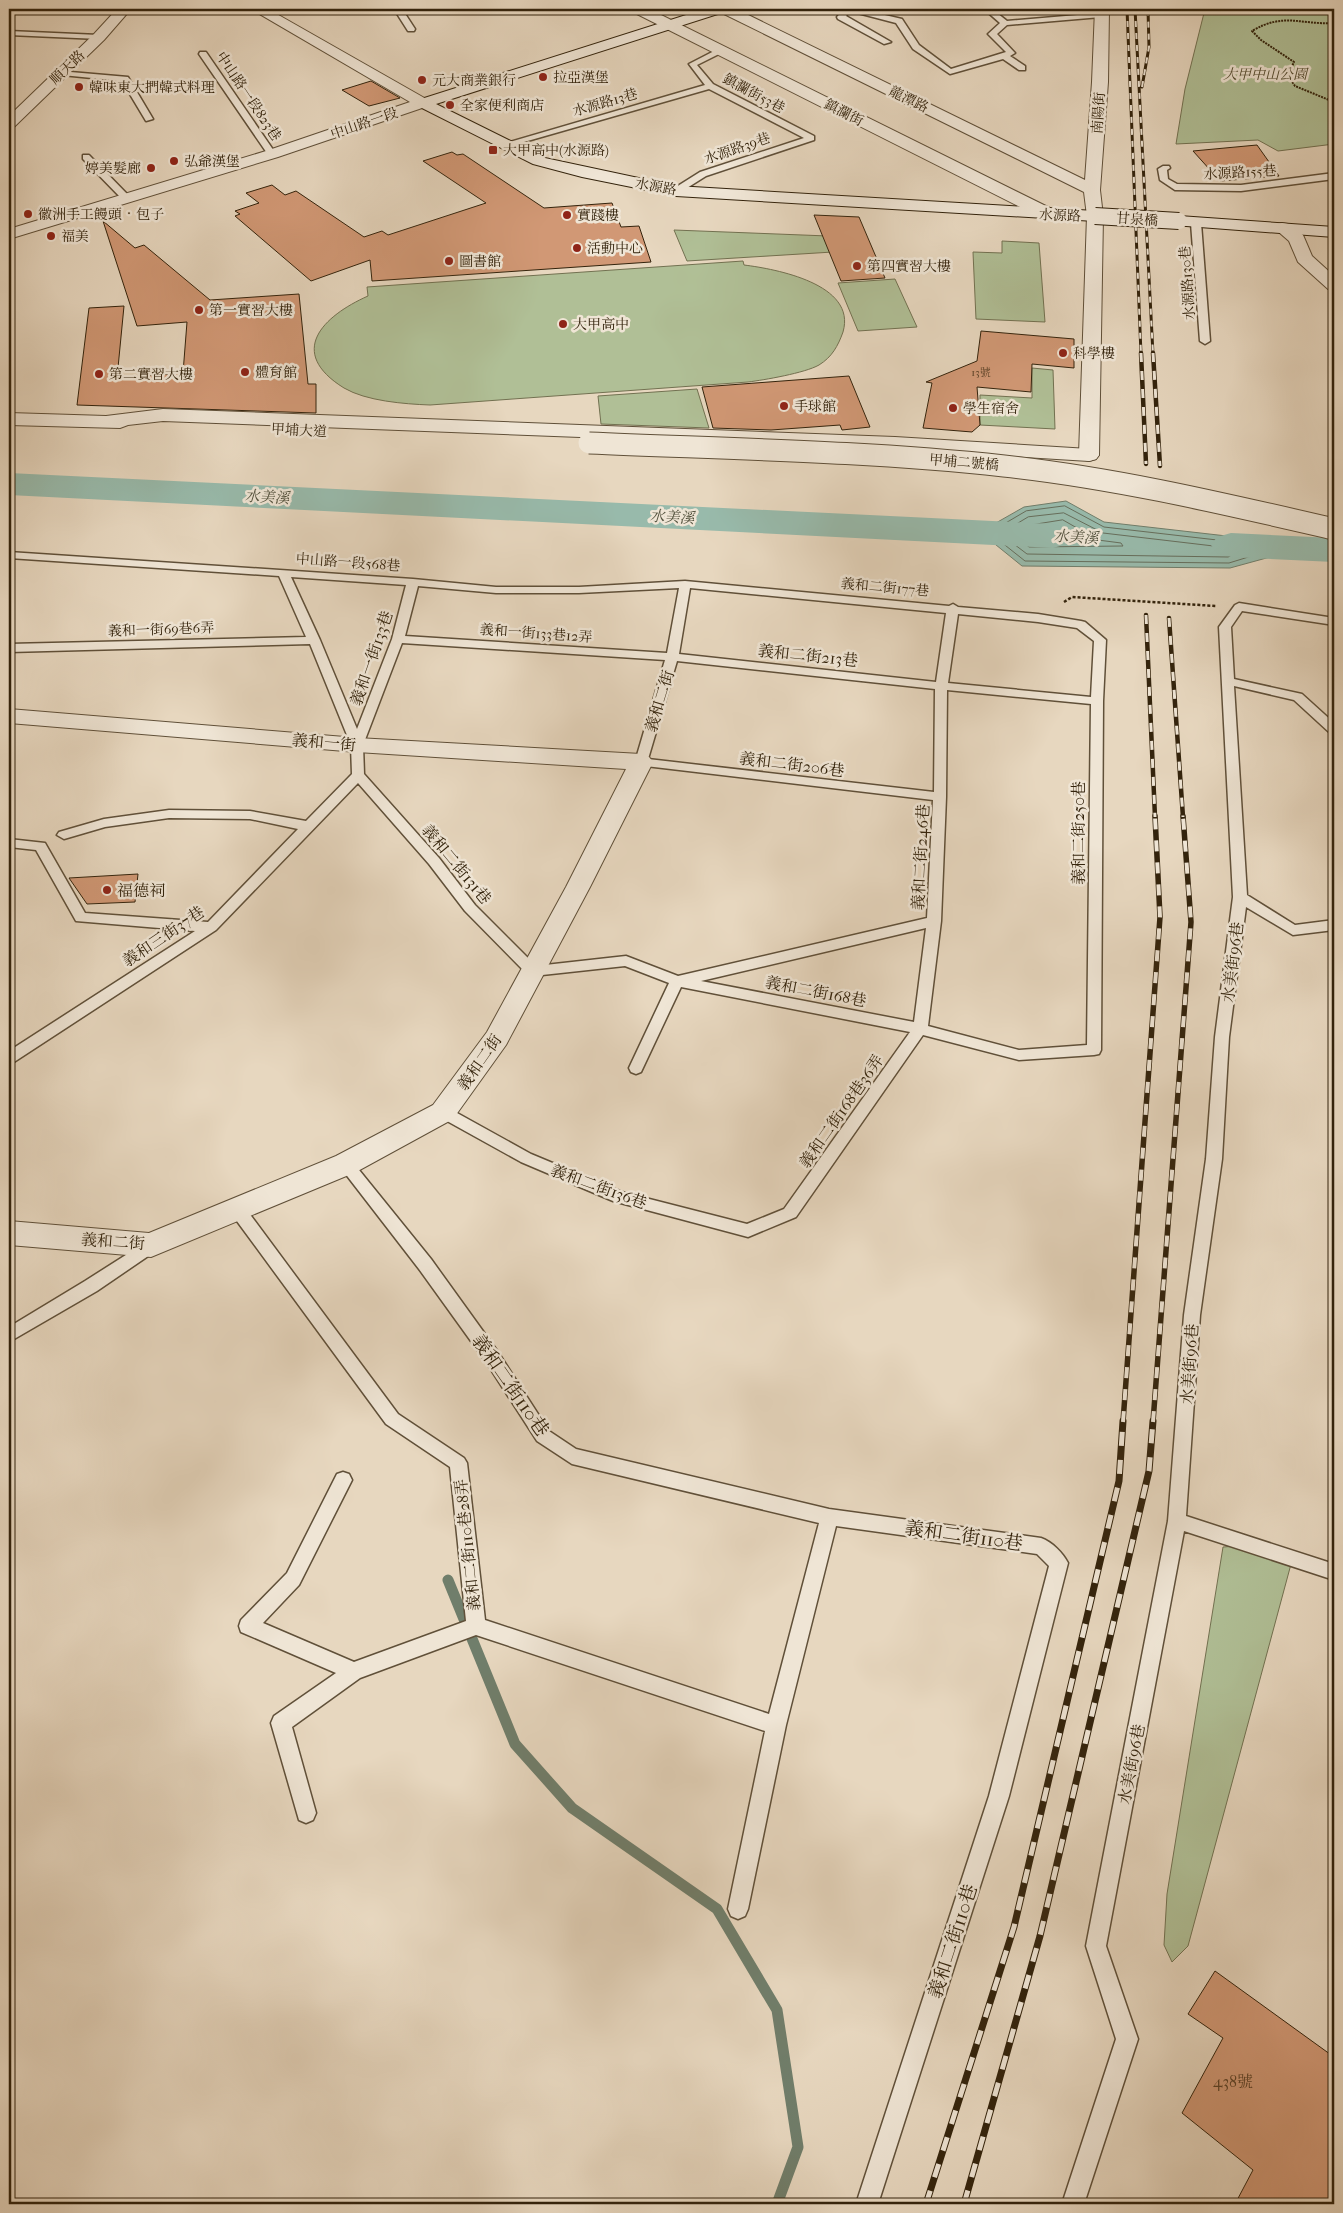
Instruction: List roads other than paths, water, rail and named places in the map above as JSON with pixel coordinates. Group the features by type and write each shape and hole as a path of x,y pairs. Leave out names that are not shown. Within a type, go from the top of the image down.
{"street":[{"name":"順天路","path":"9,124 100,37 124,9"},
{"name":"水源路","path":"258,9 423,103 539,161 582,172 676,191 1050,215 1094,216"},
{"name":"鎮瀾街","path":"638,9 1050,215"},
{"name":"中山路一段","path":"9,234 272,154 423,103 671,26 719,9"},
{"name":"龍潭路","path":"725,9 1092,190"},
{"name":"南陽街","path":"103,422 163,415 895,442 1089,455 1094,216 1092,190 1100,82 1102,12"},
{"name":"甘泉橋","path":"1094,216 1196,223"},
{"path":"1196,223 1334,232"},
{"path":"1282,228 1298,239 1304,258 1334,285"},
{"name":"甲埔大道","path":"9,418 589,443"},
{"name":"甲埔二號橋","path":"589,443 908,458 1004,466 1160,490 1334,529"},
{"name":"義和一街","path":"9,716 357,745 640,762"},
{"name":"義和二街","path":"9,1233 151,1245 346,1164 443,1112 497,1038 578,887 640,762"}],"lane":[{"path":"398,9 411,29"},
{"path":"887,42 841,18 850,9 899,21 916,47 950,72 1004,56 1011,52 992,34 1005,23 1067,19 1102,12"},
{"path":"988,9 1005,23"},
{"path":"9,33 100,37"},
{"name":"鎮瀾街53巷","path":"720,50 693,64 710,86 810,138"},
{"name":"中山路一段823巷","path":"203,54 272,154"},
{"path":"1004,56 1022,68"},
{"path":"62,73 125,80 149,119"},
{"name":"水源路13巷","path":"507,144 710,86"},
{"name":"水源路39巷","path":"676,191 703,174 810,138"},
{"path":"86,157 126,198"},
{"name":"水源路155巷","path":"1166,168 1162,169 1164,180 1175,187 1241,188 1334,176"},
{"name":"水源路130巷","path":"1196,223 1205,341"},
{"name":"中山路一段568巷","path":"9,555 413,582 496,590 578,590 685,584"},
{"path":"283,573 314,640 357,745 358,775"},
{"name":"義和一街133巷","path":"357,745 398,639 413,582"},
{"name":"義和二街177巷","path":"685,584 953,608 1082,625"},
{"name":"義和二街","path":"640,762 672,657 685,584"},
{"name":"水美街96巷","path":"1072,2204 1127,2039 1096,1946 1176,1521 1192,1315 1214,1159 1222,1037 1240,897 1225,627 1238,607 1334,621"},
{"path":"941,686 953,608"},
{"name":"義和二街250巷","path":"1082,625 1100,640 1097,701 1094,1050"},
{"name":"義和一街133巷12弄","path":"398,639 672,657"},
{"name":"義和一街69巷6弄","path":"9,648 314,640"},
{"name":"義和二街213巷","path":"672,657 1097,701"},
{"path":"1228,681 1298,697 1334,730"},
{"name":"義和二街246巷","path":"920,1029 934,922 940,798 941,686"},
{"name":"義和二街206巷","path":"640,762 940,798"},
{"name":"義和三街37巷","path":"9,1058 211,927 358,775"},
{"name":"義和二街131巷","path":"358,775 434,860 470,908 533,971"},
{"path":"64,836 104,822 169,814 250,815 307,826"},
{"path":"9,843 40,846 81,918 211,927"},
{"path":"1240,897 1293,930 1334,925"},
{"path":"636,1068 677,981 934,922"},
{"name":"義和二街168巷","path":"533,971 626,961 677,981 920,1029 1019,1055 1094,1050"},
{"name":"義和二街168巷36弄","path":"790,1212 920,1029"},
{"name":"義和二街136巷","path":"443,1112 526,1158 618,1197 748,1231 790,1212"},
{"name":"義和二街110巷","path":"346,1164 437,1279 492,1357 543,1436 572,1456 829,1517 1041,1546 1058,1563 999,1796 867,2204"},
{"name":"義和二街110巷28弄","path":"237,1209 392,1419 458,1463 476,1626 354,1671 282,1723 306,1813"},
{"path":"9,1335 91,1286 151,1245"},
{"path":"343,1480 293,1579 248,1626 354,1671"},
{"path":"738,1908 776,1725 829,1517"},
{"path":"1176,1521 1334,1572"},
{"path":"476,1626 776,1725"}],"water":[{"path":"1066,501 1104,522 1253,539 1303,548 1230,568 1022,566 980,532 1024,507"}],"waterway":[{"name":"水美溪","path":"9,484 1053,536"},
{"name":"水美溪","path":"1231,545 1334,550"},
{"path":"448,1580 515,1744 572,1808 717,1909 777,2010 798,2147 777,2204"}],"railway":[{"path":"1127,9 1141,354"},
{"path":"1135,9 1153,354"},
{"path":"1142,87 1149,47 1148,9"},
{"path":"1141,353 1146,464"},
{"path":"1153,353 1160,466"},
{"path":"1146,615 1155,817"},
{"path":"1169,618 1183,817"},
{"path":"1123,1422 1160,917 1155,816"},
{"path":"1153,1422 1191,922 1183,816"},
{"path":"926,2204 1014,1927 1119,1481 1123,1421"},
{"path":"964,2204 1040,1936 1149,1471 1153,1421"}],"place":[{"name":"拉亞漢堡","path":"543,77"},
{"name":"元大商業銀行","path":"422,80"},
{"name":"韓味東大捫韓式料理","path":"79,87"},
{"name":"全家便利商店","path":"450,105"},
{"name":"大甲高中(水源路)","path":"493,150"},
{"name":"弘爺漢堡","path":"174,161"},
{"name":"婷美髮廊","path":"151,168"},
{"name":"徽洲手工饅頭‧包子","path":"28,214"},
{"name":"實踐樓","path":"567,215"},
{"name":"福美","path":"51,236"},
{"name":"活動中心","path":"577,248"},
{"name":"圖書館","path":"449,261"},
{"name":"第四實習大樓","path":"857,266"},
{"name":"第一實習大樓","path":"199,310"},
{"name":"大甲高中","path":"563,324"},
{"name":"科學樓","path":"1063,353"},
{"name":"體育館","path":"245,372"},
{"name":"第二實習大樓","path":"99,374"},
{"name":"手球館","path":"784,406"},
{"name":"學生宿舍","path":"953,408"},
{"name":"福德祠","path":"107,890"}],"park label":[{"name":"大甲中山公園","path":"1265,74"}]}
